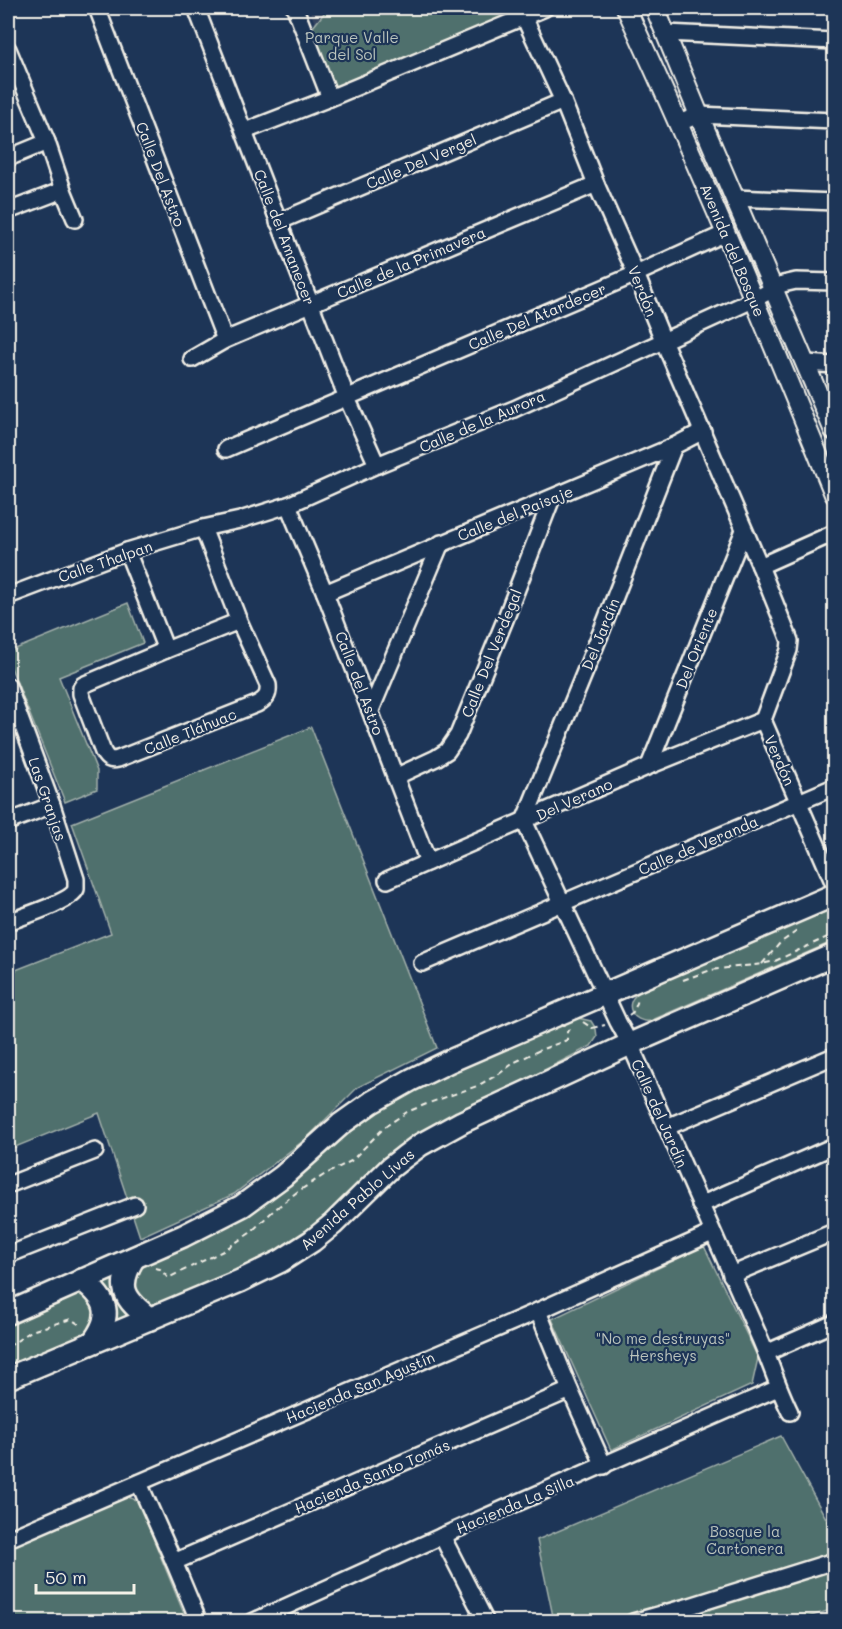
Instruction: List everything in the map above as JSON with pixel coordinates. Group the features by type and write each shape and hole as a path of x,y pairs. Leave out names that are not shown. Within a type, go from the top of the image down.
{"main road":[{"path":"150,1319 131,1302 124,1288 124,1276 141,1262 242,1206 283,1176 356,1113 388,1091 450,1061 834,895"},
{"name":"Avenida Pablo Livas","path":"8,1378 90,1334 150,1319 281,1261 333,1224 397,1162 420,1145 630,1044 834,955"},
{"path":"8,1313 82,1280 141,1262"},
{"path":"82,1280 99,1296 105,1311 104,1326 90,1334"}],"street":[{"name":"Calle Del Astro","path":"97,8 225,340"},
{"name":"Calle del Amanecer","path":"196,8 347,398 377,465"},
{"path":"295,8 330,98"},
{"path":"245,131 545,8"},
{"name":"Avenida del Bosque","path":"626,8 679,123 755,299 834,494"},
{"name":"Avenida del Bosque","path":"655,8 834,431"},
{"name":"Verdón","path":"524,17 563,101 790,641 789,650 762,720 834,884"},
{"path":"666,33 834,41"},
{"path":"8,49 47,142 75,219"},
{"name":"Calle Del Vergel","path":"279,222 563,101"},
{"path":"679,123 699,115 834,121"},
{"path":"8,158 47,142"},
{"name":"Calle de la Primavera","path":"192,359 225,340 596,184"},
{"path":"8,211 63,190"},
{"path":"735,198 834,202"},
{"name":"Calle Del Atardecer","path":"226,449 636,274 726,233"},
{"name":"Calle de la Aurora","path":"203,528 240,520 288,505 514,408 755,299 783,284 795,281 834,282"},
{"path":"807,363 834,365"},
{"name":"Calle del Paisaje","path":"325,593 674,446 703,431"},
{"name":"Del Jardín","path":"524,821 598,641 674,446"},
{"name":"Calle Del Verdegal","path":"395,777 447,751 458,735 552,498"},
{"name":"Calle del Astro","path":"288,505 325,593 428,862"},
{"path":"127,551 166,650 239,621 203,528"},
{"name":"Calle Thalpan","path":"8,596 127,551 203,528"},
{"name":"Del Oriente","path":"649,766 744,530"},
{"path":"760,566 834,533"},
{"path":"370,710 441,543"},
{"name":"Calle Tláhuac","path":"166,650 88,682 81,688 81,694 106,758 118,759 265,699 268,685 239,621"},
{"name":"Las Granjas","path":"8,686 13,719 52,805 76,879 76,889 71,896 8,922"},
{"name":"Del Verano","path":"387,880 649,766 762,720"},
{"name":"Calle de Veranda","path":"422,963 834,787"},
{"path":"8,822 52,805"},
{"name":"Calle del Jardín","path":"524,821 630,1044 790,1412"},
{"path":"667,1127 834,1056"},
{"path":"700,1204 834,1146"},
{"path":"8,1185 95,1151"},
{"path":"8,1255 135,1205"},
{"path":"731,1275 834,1232"},
{"name":"Hacienda San Agustín","path":"8,1539 538,1311 712,1233"},
{"path":"538,1311 604,1466"},
{"path":"766,1353 834,1323"},
{"name":"Hacienda La Silla","path":"252,1622 778,1388"},
{"name":"Hacienda Santo Tomás","path":"174,1562 570,1390"},
{"path":"139,1483 199,1622"},
{"path":"442,1536 486,1622"},
{"path":"633,1622 834,1562"}],"path":[{"path":"819,921 829,917 834,919"},
{"path":"762,964 780,943 800,929"},
{"path":"683,980 711,970 775,961 834,934"},
{"path":"574,1022 584,1022 592,1028 618,1022 634,1011 638,997"},
{"path":"141,1262 160,1269 168,1278 223,1251 250,1233 297,1192 351,1161 386,1126 407,1112 477,1086 500,1074 515,1062 567,1040 570,1027"},
{"path":"8,1347 31,1331 71,1319 90,1334"}],"shaded area":[{"path":"309,8 328,8 315,24"}],"green space":[{"name":"Parque Valle del Sol","path":"328,8 545,8 330,98 306,36"},
{"path":"128,603 143,643 59,677 97,771 97,789 65,802 8,660 8,652"},
{"path":"311,727 437,1048 358,1087 307,1138 234,1194 140,1237 99,1113 8,1150 8,973 111,933 72,823"},
{"path":"834,906 834,941 650,1021 639,1019 632,1012 630,1008 633,998 647,988"},
{"path":"572,1018 591,1021 596,1029 597,1037 591,1046 459,1111 412,1137 384,1157 355,1189 320,1220 280,1249 154,1306 147,1305 135,1296 135,1269 254,1210 273,1198 344,1137 379,1111 434,1079"},
{"name":"\"No me destruyas\" Hersheys","path":"704,1246 758,1358 752,1385 611,1450 552,1319"},
{"path":"116,1274 114,1286 116,1297 132,1316 116,1322 113,1300 98,1283"},
{"path":"80,1293 87,1295 98,1310 90,1332 8,1366 8,1321"},
{"name":"Bosque la Cartonera","path":"781,1436 834,1533 834,1609 792,1622 554,1621 537,1540"},
{"path":"126,1496 138,1501 187,1621 10,1621 8,1615 8,1545"}]}
